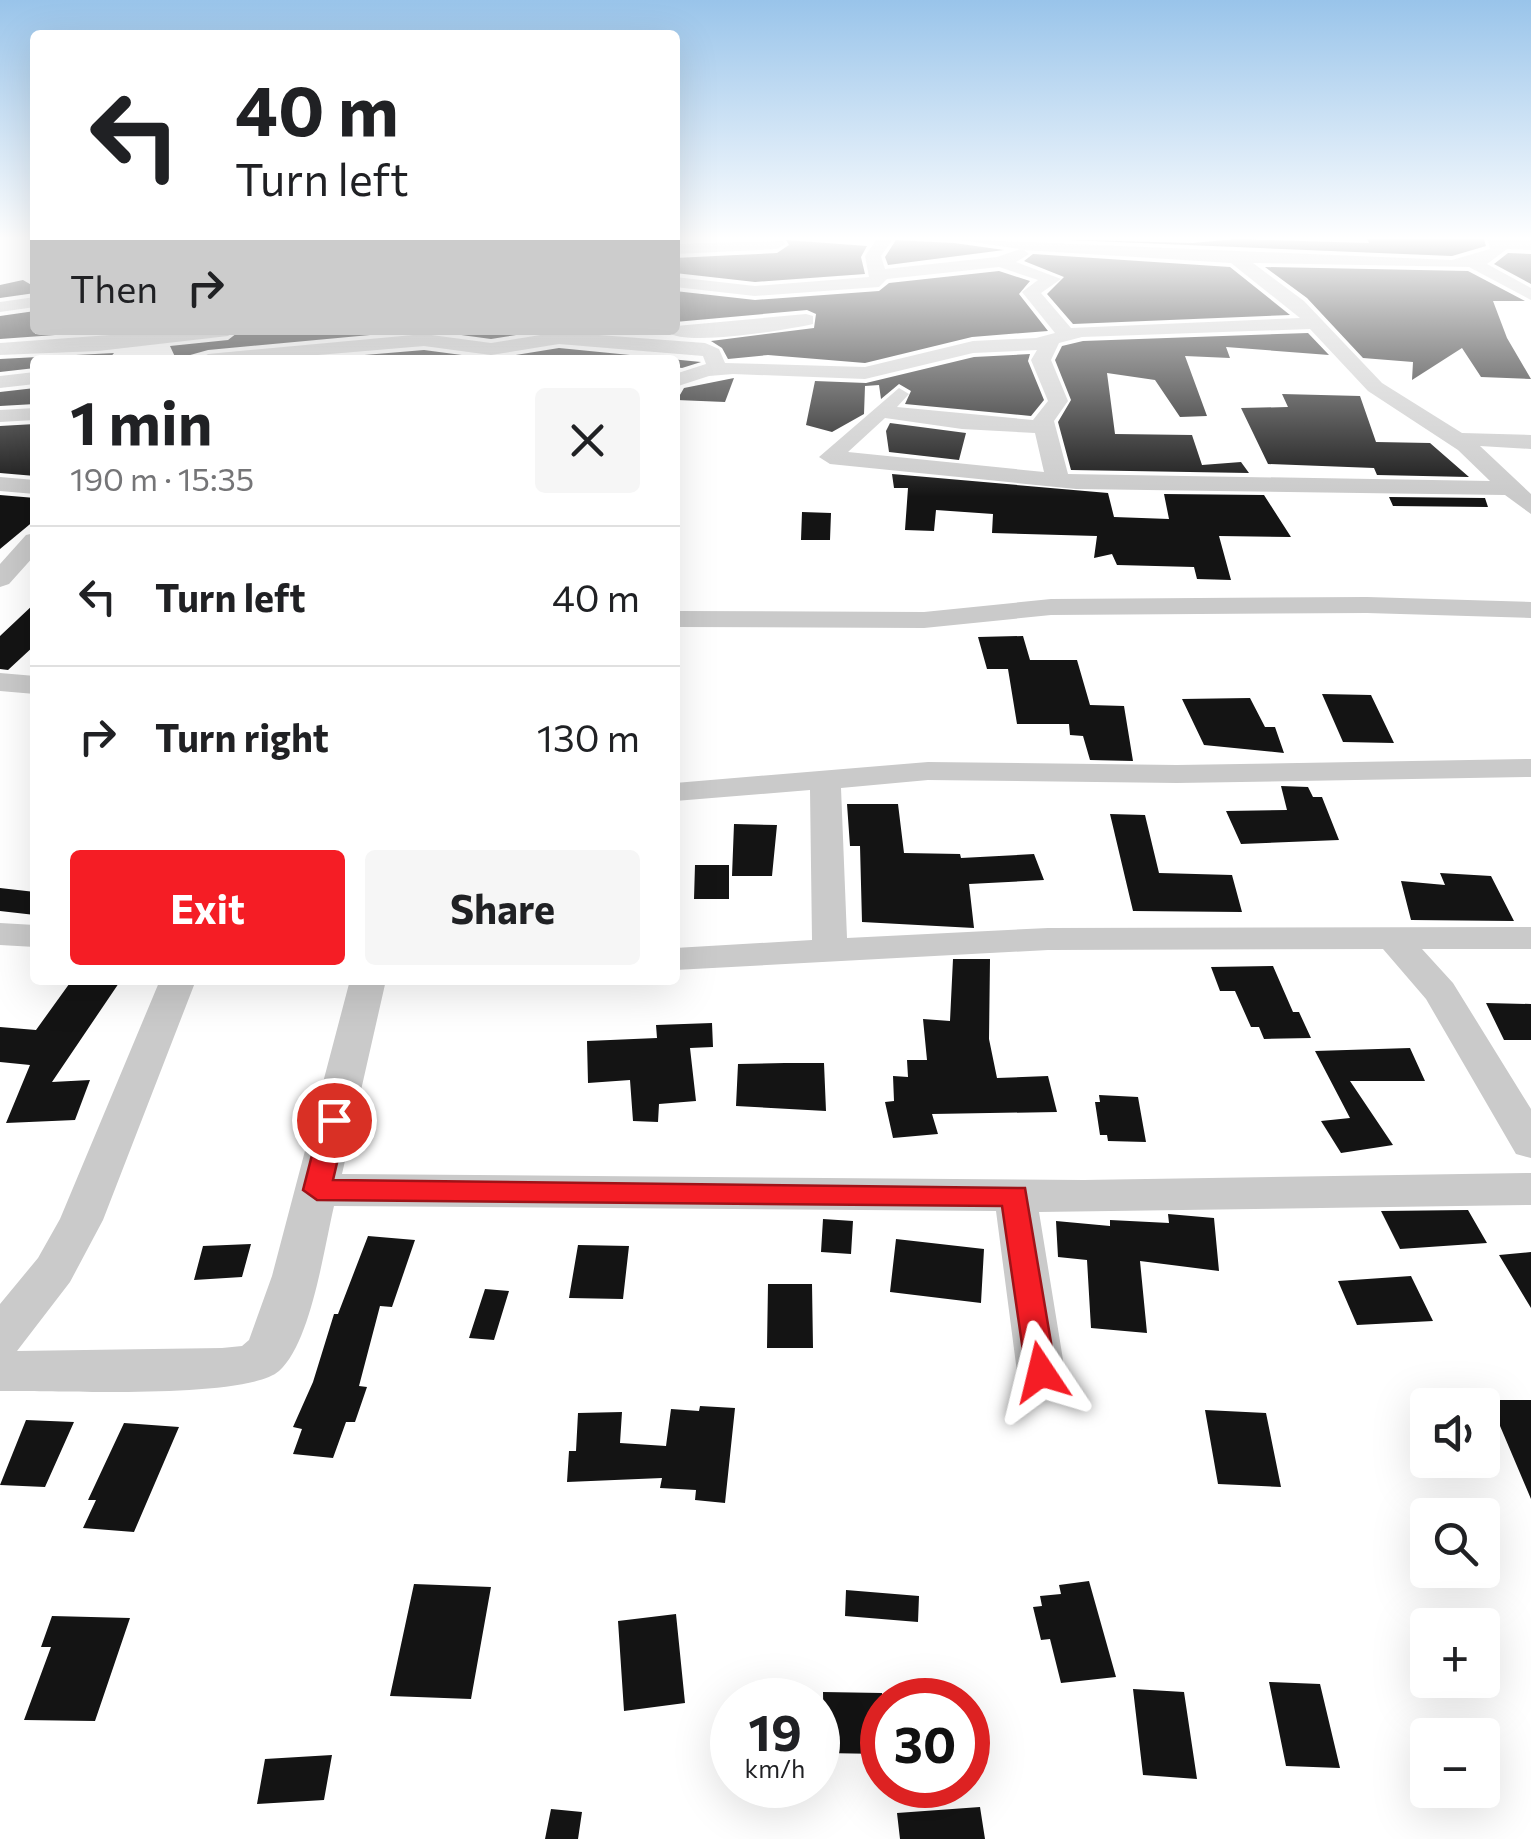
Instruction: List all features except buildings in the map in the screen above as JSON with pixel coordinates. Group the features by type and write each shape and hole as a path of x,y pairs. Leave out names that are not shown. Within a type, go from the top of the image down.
{"street":[{"path":"680,331 717,333 746,325"},
{"path":"781,369 790,343 806,325"},
{"path":"1050,325 1058,338"},
{"path":"680,380 717,369 865,373 973,347 1283,325"},
{"path":"1316,325 1376,387 1457,439 1531,507"},
{"path":"0,349 145,344 198,335"},
{"path":"256,355 442,340 491,349 558,338 675,346 712,353 717,369"},
{"path":"1058,338 1041,360 1058,401 1046,414 1044,427 1058,481"},
{"path":"865,373 900,390 830,457 1058,481 1513,488"},
{"path":"0,382 30,379"},
{"path":"882,411 962,422 1044,427"},
{"path":"0,416 30,414"},
{"path":"1457,439 1531,442"},
{"path":"0,484 30,487"},
{"path":"0,579 30,546"},
{"path":"0,588 29,586"},
{"path":"680,620 924,620 1051,608 1366,605 1531,610"},
{"path":"0,682 30,685"},
{"path":"680,792 928,771 1177,774 1531,768"},
{"path":"825,779 830,953"},
{"path":"0,934 30,936"},
{"path":"1392,936 1440,992 1531,1143"},
{"path":"680,959 1048,939 1531,938"},
{"path":"0,1338 54,1270 81,1220 176,985"},
{"path":"0,1372 215,1368 247,1366 262,1358 276,1330 317,1190 367,985"},
{"path":"317,1190 1015,1195 1531,1189"},
{"path":"1015,1195 1041,1372"}],"route":[{"path":"334,1120 317,1190 1015,1195 1021,1258 1041,1372"}]}
